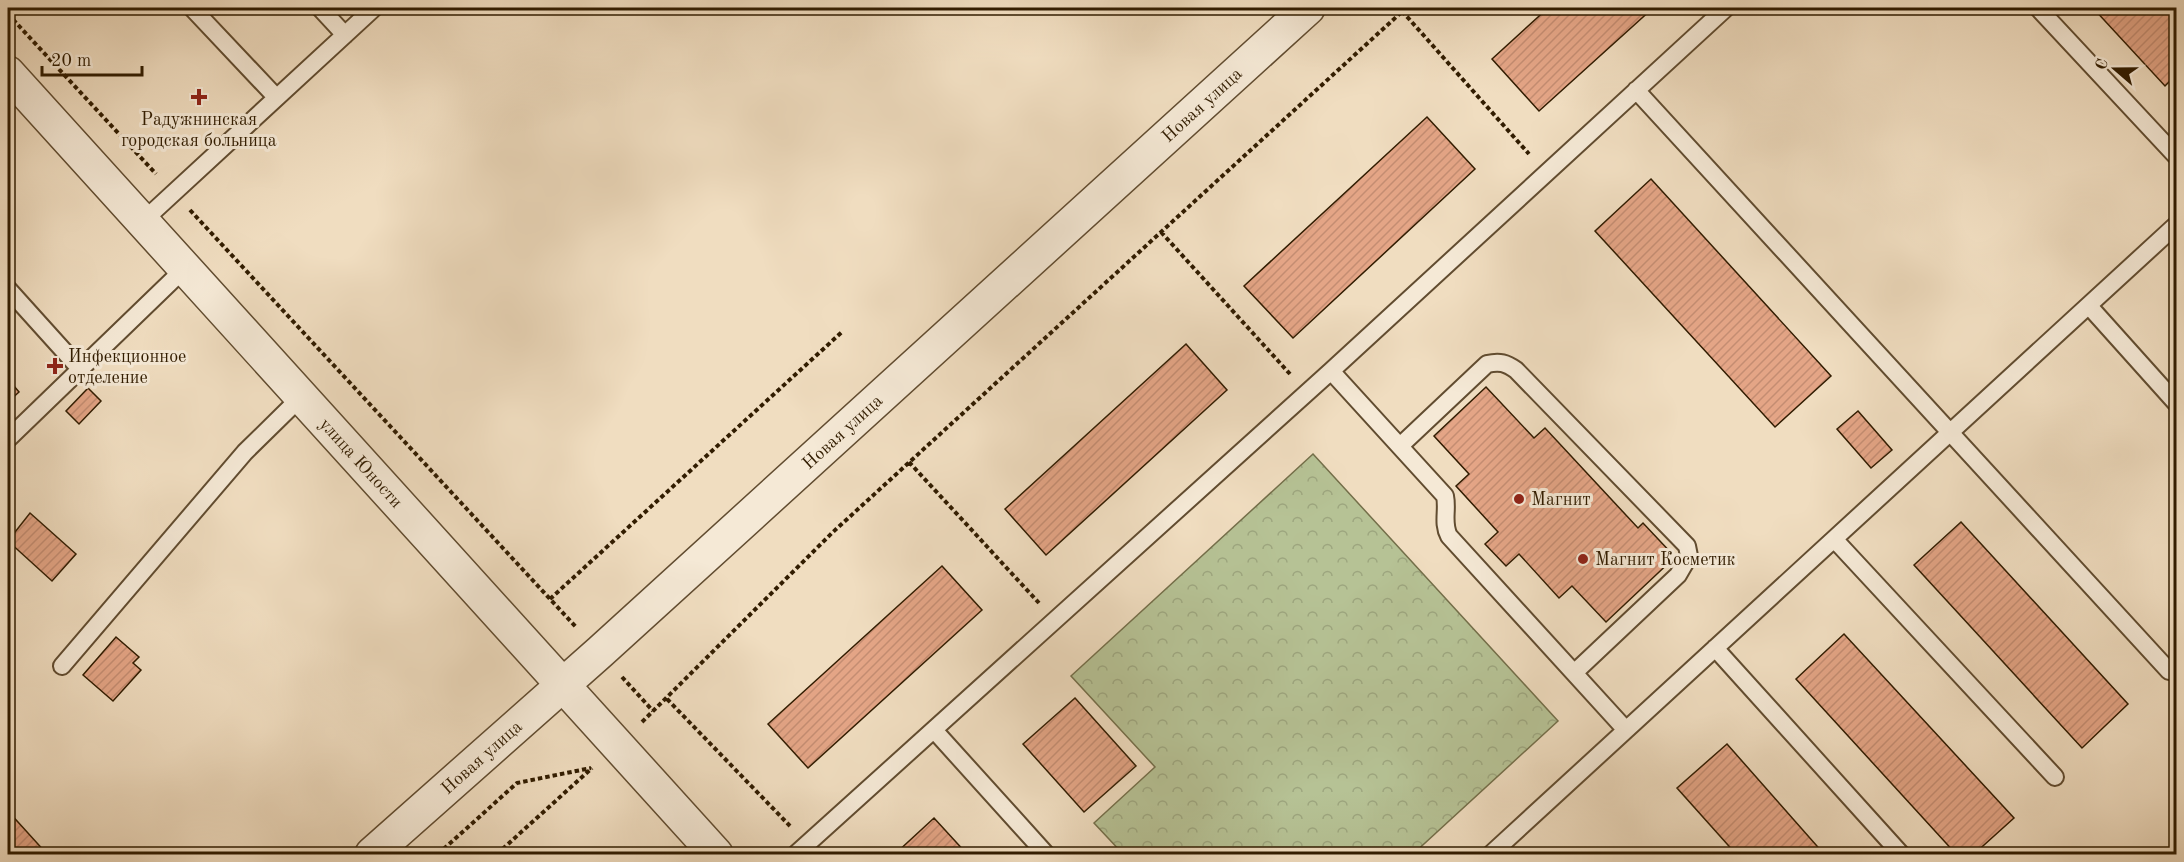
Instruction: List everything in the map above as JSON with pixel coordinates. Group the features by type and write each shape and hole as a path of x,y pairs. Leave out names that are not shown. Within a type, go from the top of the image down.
{"street":[{"name":"Новая улица","path":"380,852 1308,8"},
{"name":"улица Юности","path":"8,73 716,855"}],"lane":[{"path":"192,8 276,98"},
{"path":"320,8 345,35"},
{"path":"142,222 374,8"},
{"path":"802,849 1307,392 1726,8"},
{"path":"2038,8 2176,156"},
{"path":"1636,90 2169,671"},
{"path":"1491,855 2176,225"},
{"path":"8,439 184,269"},
{"path":"8,290 81,370"},
{"path":"2089,306 2176,403"},
{"path":"1400,446 1487,364 1498,361 1507,363 1687,546 1689,556 1678,575 1574,673"},
{"path":"1330,371 1445,496 1447,507 1444,526 1449,536 1626,730"},
{"path":"62,666 244,452 301,398"},
{"path":"1835,540 2055,777"},
{"path":"1715,648 1901,855"},
{"path":"934,730 1046,855"}],"path":[{"path":"653,712 833,532 1406,8"},
{"path":"1402,11 1546,173"},
{"path":"8,14 550,599 843,331"},
{"path":"1161,232 1307,392"},
{"path":"909,462 1055,620"},
{"path":"667,699 802,849"},
{"path":"438,855 517,783 592,768 497,855"}],"green space":[{"path":"1313,454 1558,721 1413,854 1123,854 1094,823 1155,767 1071,676"}],"building":[{"path":"1548,8 1653,8 1539,111 1492,59"},
{"path":"2093,8 2176,8 2176,75 2165,86"},
{"path":"1427,117 1475,169 1293,338 1244,286"},
{"path":"1651,179 1831,376 1775,427 1595,231"},
{"path":"1186,344 1227,390 1046,555 1005,509"},
{"path":"8,379 19,392 8,402"},
{"path":"1486,387 1534,438 1545,428 1638,528 1643,523 1675,557 1606,622 1572,586 1559,598 1519,554 1506,566 1485,544 1498,532 1456,486 1469,474 1434,436"},
{"path":"88,388 101,401 79,424 66,411"},
{"path":"1858,411 1892,450 1871,468 1837,429"},
{"path":"30,513 76,554 52,581 8,541"},
{"path":"1961,522 2128,704 2082,748 1914,565"},
{"path":"942,566 982,610 808,768 768,724"},
{"path":"1844,634 2014,818 1974,854 1956,854 1796,679"},
{"path":"116,637 139,657 133,663 141,670 113,701 83,675"},
{"path":"1075,698 1136,766 1084,812 1023,744"},
{"path":"1727,744 1824,854 1736,854 1677,788"},
{"path":"8,811 47,854 8,854"},
{"path":"934,818 967,854 895,854"}],"place":[{"name":"Радужнинская городская больница","path":"199,97"},
{"name":"Инфекционное отделение","path":"55,366"},
{"name":"Магнит","path":"1519,499"},
{"name":"Магнит Косметик","path":"1583,559"}]}
